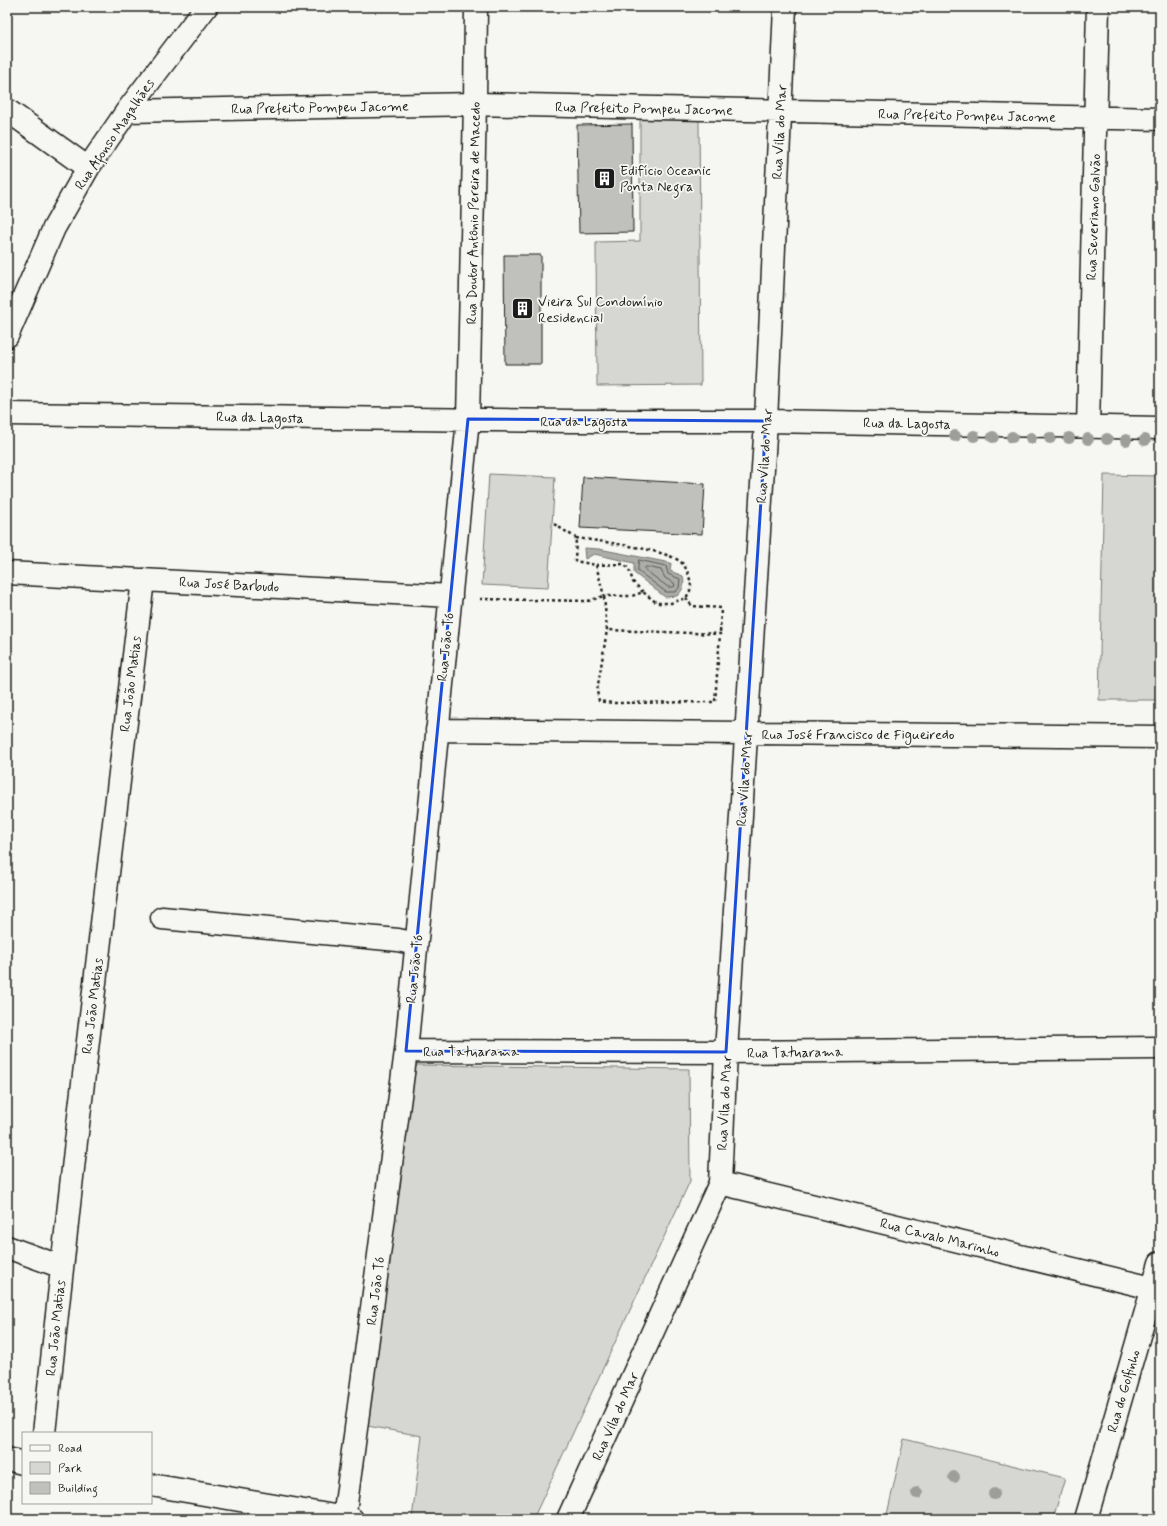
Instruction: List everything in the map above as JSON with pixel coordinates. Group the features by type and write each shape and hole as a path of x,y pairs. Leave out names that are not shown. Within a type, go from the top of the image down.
{"street":[{"name":"Rua Afonso Magalhães","path":"7,336 54,228 88,168 127,111 206,7"},
{"name":"Rua Doutor Antônio Pereira de Macedo","path":"468,419 476,7"},
{"name":"Rua Vila do Mar","path":"568,1519 720,1183 726,1052 766,421 785,7"},
{"name":"Rua Severiano Galvão","path":"1088,427 1098,7"},
{"name":"Rua Prefeito Pompeu Jacome","path":"127,111 475,104 1160,119"},
{"path":"7,110 88,168"},
{"name":"Rua da Lagosta","path":"7,414 571,421 766,421 1160,428"},
{"name":"Rua João Tó","path":"347,1518 406,1051 468,419"},
{"name":"Rua José Barbudo","path":"7,573 451,596"},
{"name":"Rua João Matias","path":"44,1432 62,1267 143,580"},
{"name":"Rua José Francisco de Figueiredo","path":"437,730 1160,737"},
{"path":"162,918 398,940 416,944"},
{"name":"Rua Tatuarama","path":"406,1051 726,1052 1160,1048"},
{"name":"Rua Cavalo Marinho","path":"720,1183 1156,1289"},
{"path":"7,1247 62,1267"},
{"name":"Rua do Golfinho","path":"1086,1519 1156,1289 1160,1263"},
{"path":"7,1460 22,1463"},
{"path":"152,1485 347,1518"}],"path":[{"path":"554,524 576,538 633,546 669,555 683,563 689,575 691,588 686,598 671,603 657,603 633,582 629,570 624,564 596,565 575,561 576,538"},
{"path":"596,565 604,596 607,630 597,691 599,700 612,703 715,702 721,608 692,606 686,598"},
{"path":"480,599 588,601 604,596 632,596 643,592"},
{"path":"607,630 720,634"}],"highlighted area":[{"path":"468,419 766,421 726,1052 406,1051"}],"green space":[{"path":"699,115 701,385 597,386 596,242 640,241 640,116"},
{"path":"489,474 555,477 548,588 482,585"},
{"path":"1104,475 1160,476 1160,700 1099,700"},
{"path":"416,1065 689,1069 690,1181 533,1519 412,1519 422,1436 362,1425"},
{"path":"904,1439 1065,1478 1053,1519 886,1519"}],"water":[{"path":"584,548 599,549 671,563 670,571 683,576 684,582 681,592 677,596 665,597 634,573 634,563 594,554 585,559"}],"building":[{"name":"Edifício Oceanic Ponta Negra","path":"632,124 633,232 579,233 577,125"},
{"name":"Vieira Sul Condomínio Residencial","path":"504,255 541,255 541,364 505,364"},
{"path":"583,477 705,484 702,534 580,528"}],"place":[{"name":"Edifício Oceanic Ponta Negra","path":"605,178"},
{"name":"Vieira Sul Condomínio Residencial","path":"523,309"}]}
